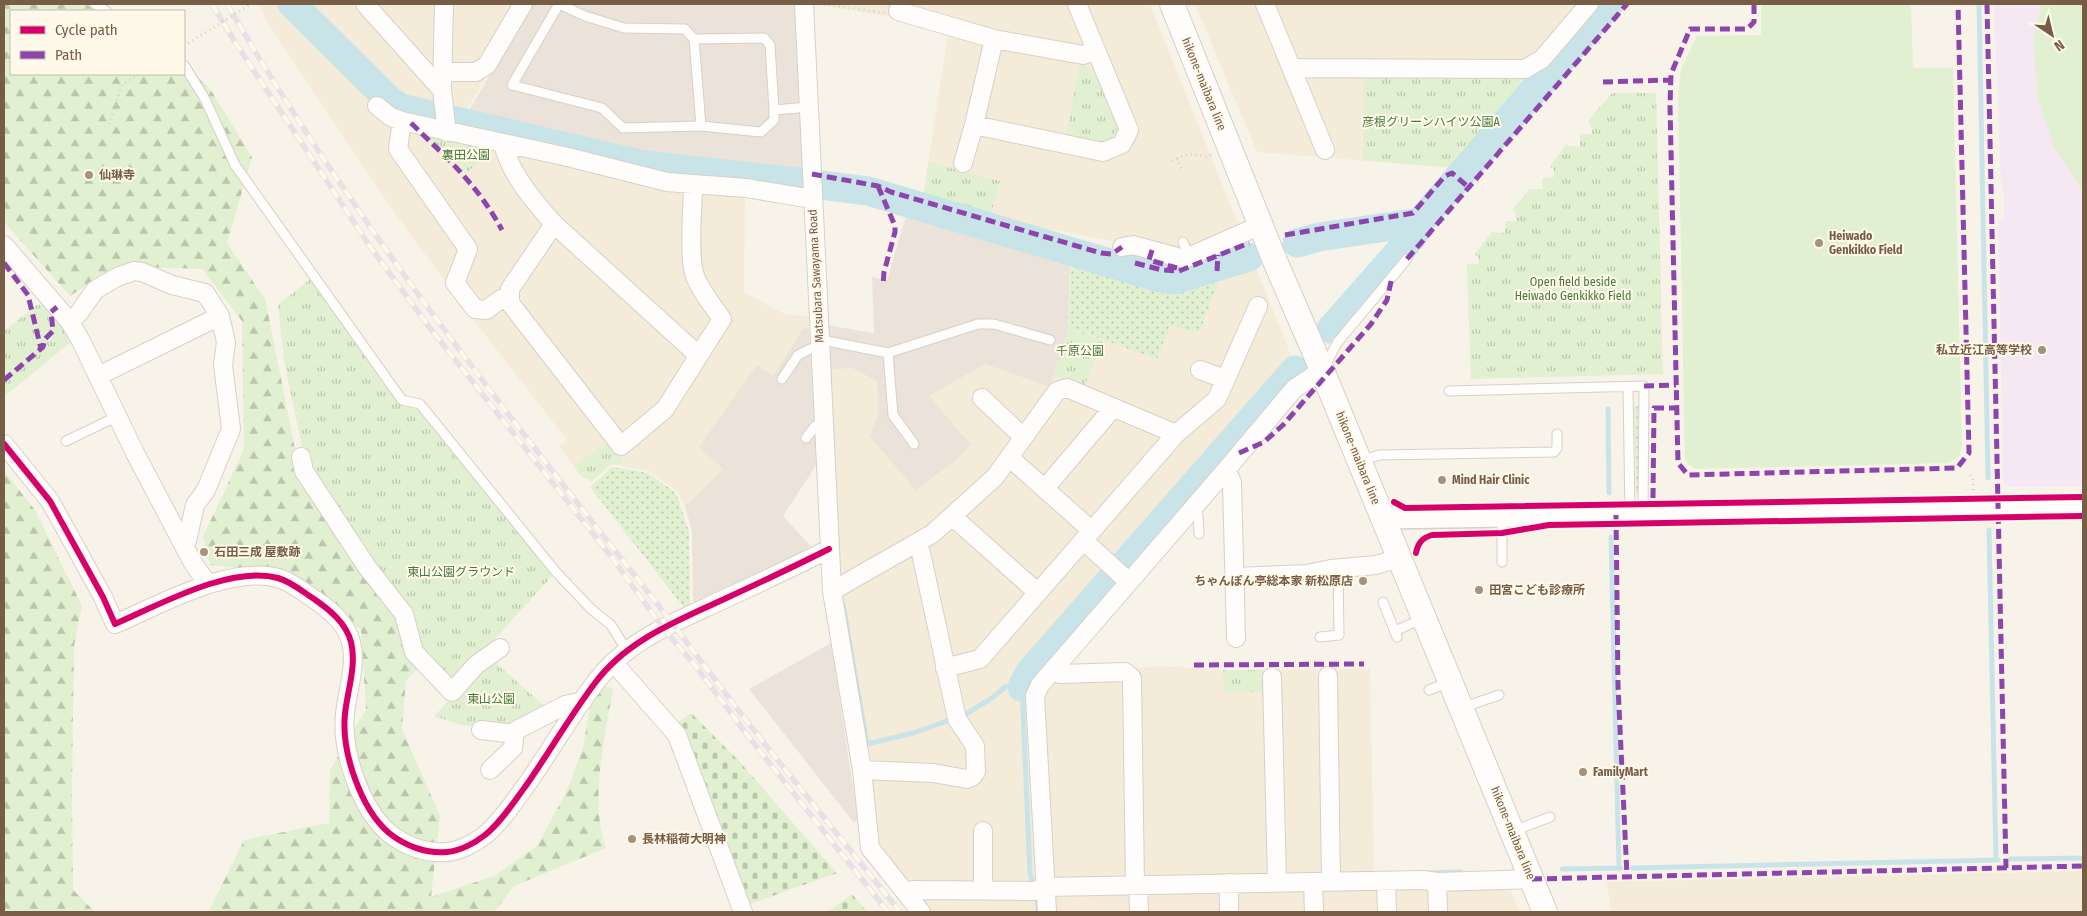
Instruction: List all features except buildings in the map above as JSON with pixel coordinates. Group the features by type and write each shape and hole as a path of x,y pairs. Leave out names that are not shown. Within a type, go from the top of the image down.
{"main road":[{"name":"hikone-maibara line","path":"1172,4 1260,225 1424,618 1440,686 1461,708 1545,912"}],"street":[{"path":"365,4 442,81"},
{"path":"444,4 442,81 446,123"},
{"path":"442,81 476,72 487,65 523,4"},
{"name":"Matsubara Sawayama Road","path":"804,4 832,591 831,619 862,770 870,848 892,869 907,894 921,912"},
{"path":"974,125 1103,152 1122,144 1129,130 1077,4"},
{"path":"1265,4 1325,150"},
{"path":"1292,68 1525,69 1542,59 1590,4"},
{"path":"898,12 994,39 1083,55 1095,50"},
{"path":"963,163 994,39"},
{"path":"377,106 391,117 402,121 446,123 502,144 568,157 667,182 746,188 812,199"},
{"path":"402,121 398,149 468,249 455,283 475,309 486,310 501,298 510,298"},
{"path":"502,144 507,159 533,200 554,224 698,355"},
{"path":"554,224 510,289 510,304 622,446 665,409 722,318 707,298 695,276 692,245 693,184"},
{"path":"1122,247 1133,244 1184,259 1186,249 1260,225"},
{"path":"4,245 70,322 192,563 207,583"},
{"path":"70,322 79,313 95,290 117,277 134,271 142,272 172,285 205,293 220,316 226,342 223,365 231,429 206,490 195,505 187,541 183,544"},
{"path":"946,668 980,659 1176,434 1217,398 1258,306"},
{"path":"98,376 220,316"},
{"path":"1200,370 1225,379"},
{"path":"1047,912 1035,696 1040,685 1084,641 1116,603 1122,576 1192,509 1294,389 1322,370"},
{"path":"832,591 932,534 995,477 1057,391 1067,388 1176,434"},
{"path":"982,398 1023,438"},
{"path":"1046,488 1113,408"},
{"path":"4,444 50,501 103,597 115,624 207,583 260,576 279,578 295,586 321,604 342,623 352,643 352,671 344,717 345,737 360,792 369,810 381,826 398,840 418,849 434,852 449,852 466,847 484,836 496,824 518,797 595,682 613,662 636,643 673,624 807,565 829,549"},
{"path":"301,457 304,471 309,479 367,567 404,614 414,652 452,692 476,665 500,648"},
{"path":"1010,457 1046,488 1122,576"},
{"path":"1226,470 1232,482 1235,577 1241,638"},
{"path":"1382,518 2083,507"},
{"path":"952,516 1037,592"},
{"path":"862,770 933,773 967,779 976,772 976,746 964,726 956,719 921,553 916,543"},
{"path":"1235,577 1308,579 1338,568 1376,566 1400,558"},
{"path":"613,662 677,735 743,912"},
{"path":"1054,669 1060,674 1125,672 1132,678 1136,885 1139,912"},
{"path":"1328,676 1331,881"},
{"path":"1272,677 1277,882"},
{"path":"490,770 513,748 516,731 565,705 583,700"},
{"path":"481,730 515,734"},
{"path":"983,830 983,890"},
{"path":"907,894 912,890 1034,891 1045,887 1136,885 1197,878 1229,883 1532,880"},
{"path":"1386,881 1387,912"},
{"path":"1313,882 1314,912"},
{"path":"1438,882 1438,912"},
{"path":"1229,883 1229,912"}],"lane":[{"path":"694,39 764,38 770,45 774,120 761,132 701,126 623,128 602,108 512,86 560,4 586,16 624,28 685,29 694,39 701,126"},
{"path":"185,67 205,99 235,165 402,400 420,404 556,572 591,609 611,625 627,650"},
{"path":"774,110 809,108"},
{"path":"1322,370 1336,343 1407,259"},
{"path":"782,379 798,355 827,341 888,353 978,324 994,324 1050,340"},
{"path":"888,353 893,415 914,444"},
{"path":"1628,386 1637,515"},
{"path":"1450,391 1644,386 1637,515"},
{"path":"66,441 118,416"},
{"path":"806,438 815,426 823,424"},
{"path":"1360,462 1379,455 1554,452 1557,448 1557,434"},
{"path":"1192,509 1198,515 1199,534"},
{"path":"1502,516 1502,562"},
{"path":"1320,637 1339,635 1338,568"},
{"path":"1383,602 1396,634 1424,618"},
{"path":"1461,708 1499,695"},
{"path":"1512,831 1550,817"}],"path":[{"path":"185,45 251,4"},
{"path":"824,4 893,15 898,12"},
{"path":"108,124 122,85 138,75"},
{"path":"1172,161 1185,154 1197,154 1205,157 1211,155"},
{"path":"1176,158 1181,168"},
{"path":"1970,475 1973,479 1972,493"}],"shaded area":[{"path":"259,4 288,4 389,104 400,111 666,170 745,179 744,292 786,315 809,316 809,328 801,329 773,376 756,365 723,469 685,506 677,491 649,471 612,464 592,481 581,476 559,446 567,440 479,327 405,227 267,22"},
{"path":"296,4 530,4 461,119 402,105 391,100"},
{"path":"531,4 795,4 804,179 663,163 464,119"},
{"path":"812,4 1150,4 1241,232 1184,257 1132,243 1105,240 922,204 948,34 894,17"},
{"path":"1195,4 1599,4 1454,168 1257,152"},
{"name":"私立近江高等学校","path":"1994,4 2083,4 2083,486 2009,487 2003,481 1998,219 2004,219 2004,195 2001,185"},
{"path":"907,212 1070,262 1068,327 1050,387 985,364 929,396 971,445 958,458 916,490 870,437 878,413 877,381 852,368 827,370 826,325 874,333 872,277 887,280"},
{"path":"1255,266 1299,375 1028,692 1041,877 1036,885 906,886 873,848 840,601 827,370 852,368 877,381 878,413 870,437 929,396 985,364 1050,387 1068,327 1104,341 1170,324 1199,333 1222,273"},
{"path":"809,328 817,464 783,516 810,545 802,554 693,602 692,531 685,506 723,469 699,447 757,365 773,376 802,329"},
{"path":"831,643 858,819 854,823 749,689"},
{"path":"1174,667 1223,670 1370,669 1374,872 1054,882 1041,697 1061,669"},
{"path":"2083,871 2083,912 1612,912 1606,882"},
{"path":"1425,884 1452,890 1510,889 1520,912 912,912 920,894 1053,899 1059,892"}],"green space":[{"path":"4,4 87,4 93,10 10,10 10,75 185,75 185,68 209,87 252,157 227,243 265,299 300,474 400,615 420,667 406,680 402,729 440,816 431,897 494,876 537,846 567,791 583,747 591,702 604,686 613,689 600,769 599,790 601,830 606,848 514,886 494,912 212,912 210,909 244,840 329,823 330,770 366,709 361,630 289,574 210,565 203,537 244,449 242,321 202,269 116,266 70,296 4,222"},
{"name":"Heiwado Genkikko Field","path":"1761,4 1911,4 1913,68 1953,68 1962,447 1959,457 1948,463 1696,469 1689,465 1685,458 1678,98 1681,69 1697,36 1761,35"},
{"path":"2042,4 2083,4 2083,191 2054,148 2038,99 2033,38"},
{"path":"1080,64 1087,67 1098,81 1108,100 1118,127 1112,139 1100,144 1066,136"},
{"name":"彦根グリーンハイツ公園A","path":"1364,78 1534,79 1454,168 1363,160"},
{"name":"Open field beside Heiwado Genkikko Field","path":"1612,93 1656,93 1663,374 1471,379 1467,264 1479,264 1478,257 1475,254 1492,232 1505,233 1505,221 1516,221 1516,214 1512,210 1530,189 1543,189 1542,178 1554,177 1554,170 1550,166 1566,145 1580,147 1580,134 1592,134 1591,125 1588,121"},
{"name":"裏田公園","path":"420,130 488,146 493,151 466,173"},
{"path":"928,162 1000,181 990,217 924,198"},
{"path":"1071,258 1164,285 1177,285 1222,270 1222,273 1199,333 1170,325 1157,359 1068,327"},
{"name":"東山公園グラウンド","path":"310,279 400,403 418,408 519,534 554,574 451,687 426,662 307,470 284,361 278,305"},
{"path":"38,304 52,309 73,340 4,397 4,331"},
{"name":"千原公園","path":"1068,327 1104,341 1083,388 1054,375"},
{"path":"1634,406 1638,406 1639,493 1636,494"},
{"path":"608,441 623,461 618,465 612,464 592,481 581,476 574,466"},
{"path":"612,467 648,473 676,493 689,531 690,606 685,609 590,487"},
{"path":"4,471 35,510 82,606 74,646 73,890 95,912 4,912"},
{"name":"東山公園","path":"490,658 548,709 509,730 461,725 434,716"},
{"path":"1223,670 1263,670 1263,692 1224,692"},
{"path":"691,713 738,760 837,873 747,905 678,722"},
{"path":"852,894 867,912 828,912"}],"waterway":[{"path":"292,4 390,101 401,108 644,165 805,183"},
{"path":"1331,329 1413,236 1420,222 1609,4"},
{"path":"1979,4 1988,478"},
{"path":"821,185 868,191 1157,277 1173,280 1249,257"},
{"path":"1297,243 1319,237 1420,222"},
{"path":"1022,687 1030,672 1295,370"},
{"path":"1608,409 1609,493"},
{"path":"1989,530 1996,860"},
{"path":"1611,537 1619,869"},
{"path":"843,604 867,744 913,733 950,720"},
{"path":"964,715 992,698 1005,687 1014,685 1022,687 1030,874 1033,881"},
{"path":"2010,859 2083,858"},
{"path":"1632,868 1998,860"},
{"path":"1562,869 1621,868"},
{"path":"1428,873 1461,872"},
{"path":"1037,898 1038,912"}],"railway":[{"path":"212,4 371,248 430,328 613,559 663,628 694,664 748,736 888,912"},
{"path":"227,4 320,154 421,298 751,727 900,912"}],"marked path":[{"path":"1407,259 1627,4"},
{"path":"1754,4 1754,22 1747,29 1690,29 1671,74 1670,106 1678,463 1688,475 1957,468 1969,453 1958,4"},
{"path":"1987,4 2006,868"},
{"path":"1603,82 1670,80"},
{"path":"411,123 472,185 502,230"},
{"path":"1285,235 1413,213 1445,176 1452,173 1468,187"},
{"path":"812,174 878,186 891,192 1101,253 1112,254 1122,247"},
{"path":"878,186 895,226 884,272 883,286"},
{"path":"1135,263 1162,270 1179,271 1249,243"},
{"path":"1152,250 1149,260 1177,268"},
{"path":"1217,271 1218,255"},
{"path":"4,263 28,295 41,349"},
{"path":"1239,453 1264,442 1283,425 1371,324 1387,300 1392,277"},
{"path":"4,380 43,347 45,339 53,331 51,312 57,307"},
{"path":"1644,386 1676,385"},
{"path":"1653,498 1654,408 1676,408"},
{"path":"1616,515 1618,686 1627,876"},
{"path":"1194,665 1364,664"},
{"path":"1532,879 2083,866"}],"cycle path":[{"path":"4,444 50,501 103,597 115,624 195,589 238,577 259,575 278,578 288,582 331,612 349,635 353,651 345,714 345,729 346,745 355,779 370,810 389,833 402,842 432,852 447,852 462,848 472,844 491,830 525,787 595,683 621,655 669,625 829,549"},
{"path":"1394,502 1405,508 2083,497"},
{"path":"1416,553 1421,541 1432,535 1502,533 1549,525 2083,516"}],"place":[{"name":"仙琳寺","path":"89,175"},
{"name":"Heiwado Genkikko Field","path":"1819,243"},
{"name":"私立近江高等学校","path":"2042,350"},
{"name":"Mind Hair Clinic","path":"1442,480"},
{"name":"石田三成 屋敷跡","path":"204,552"},
{"name":"ちゃんぽん亭総本家 新松原店","path":"1363,581"},
{"name":"田宮こども診療所","path":"1479,590"},
{"name":"FamilyMart","path":"1583,772"},
{"name":"長林稲荷大明神","path":"632,839"}]}
